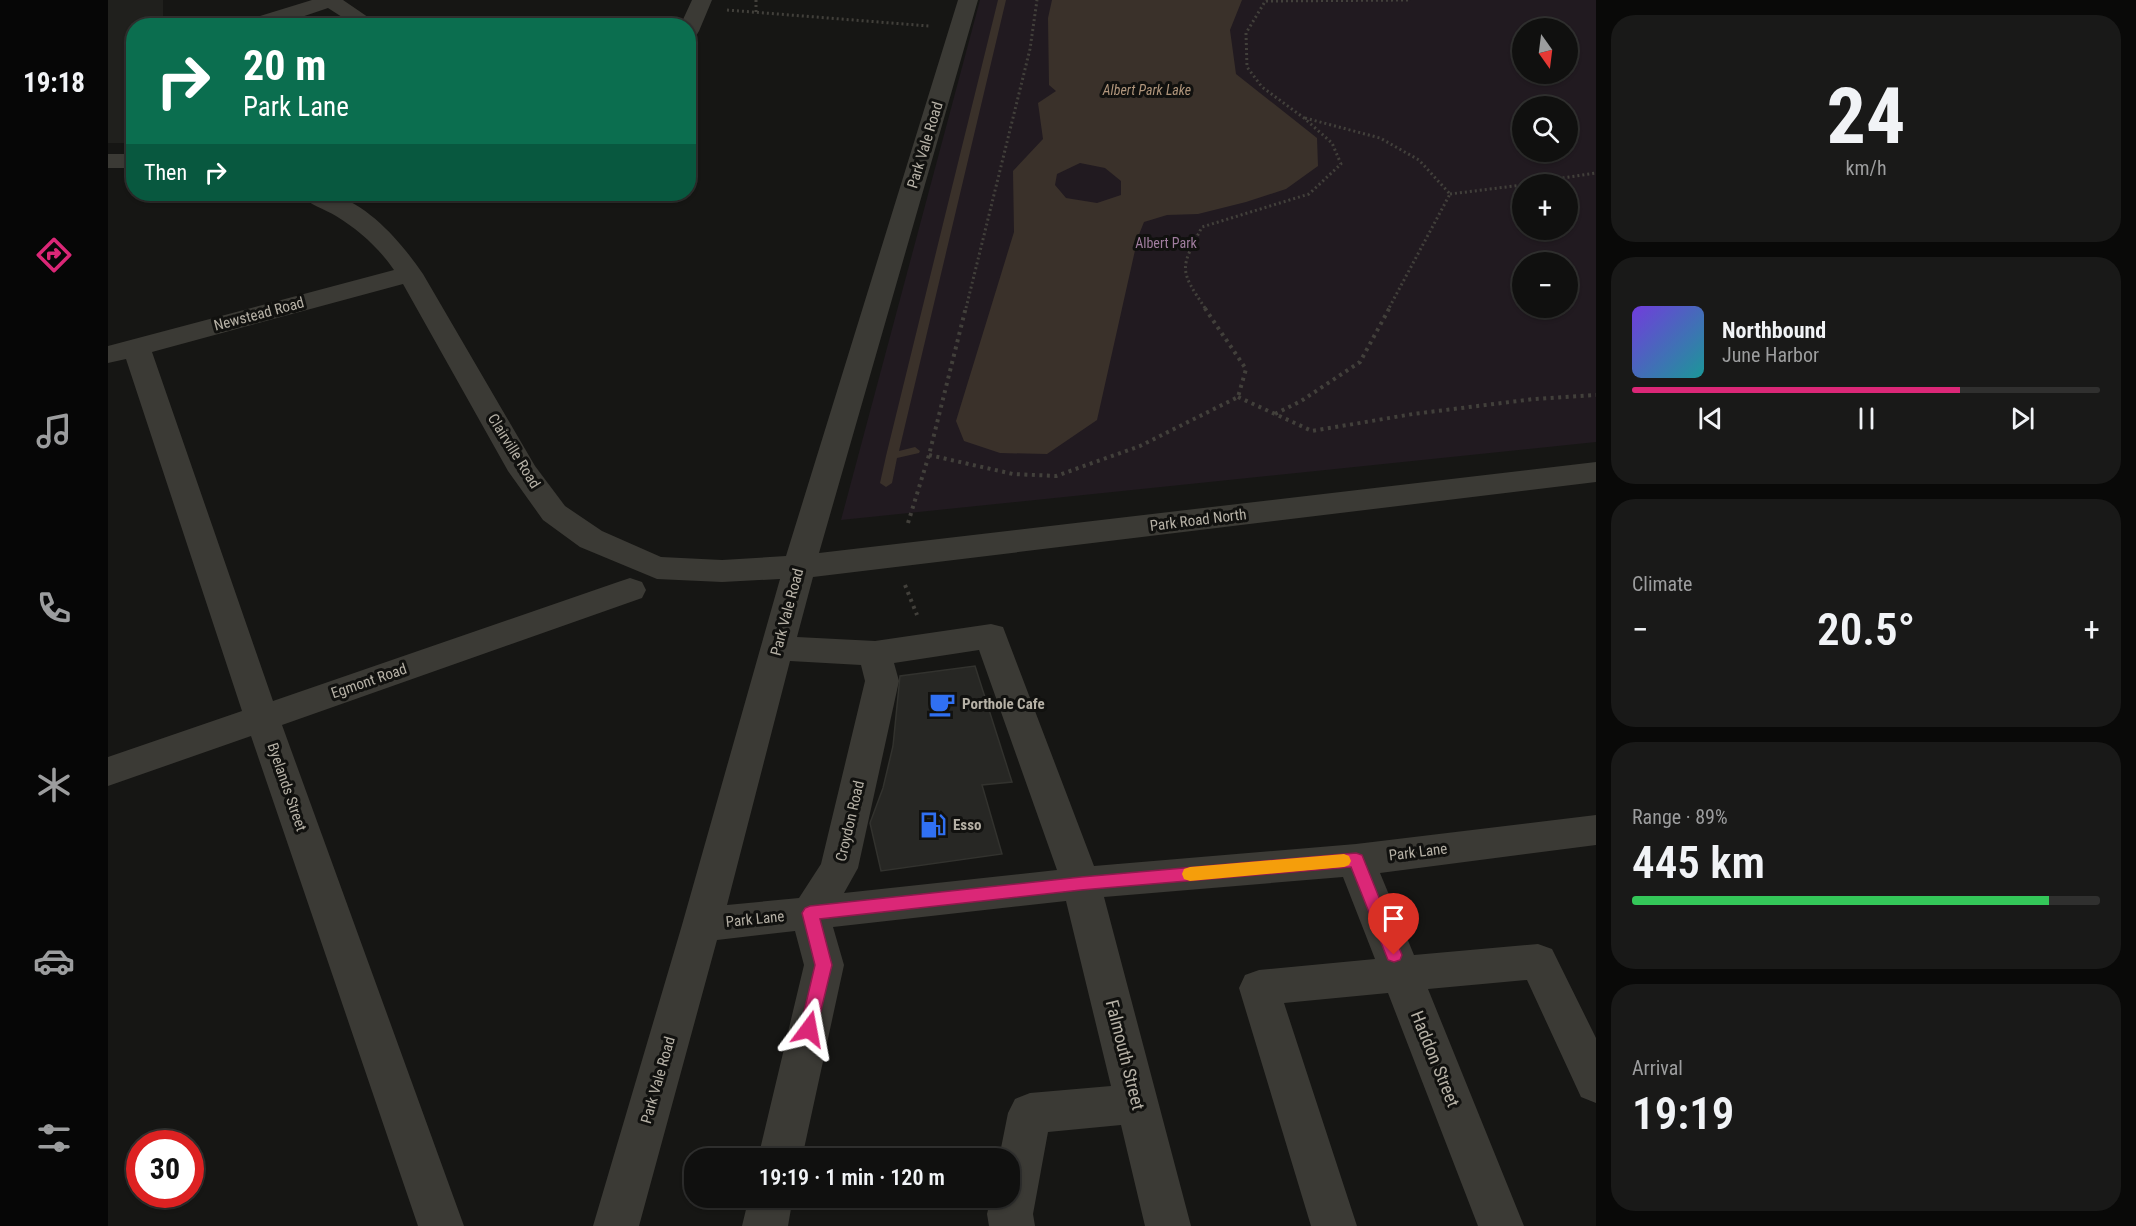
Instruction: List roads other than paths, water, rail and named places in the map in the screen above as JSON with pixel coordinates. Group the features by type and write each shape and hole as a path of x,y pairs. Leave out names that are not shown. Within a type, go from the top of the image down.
{"street":[{"path":"276,18 330,0 358,18"},
{"name":"Park Vale Road","path":"616,1226 702,925 799,567 968,0"},
{"path":"696,21 710,4"},
{"path":"108,160 126,161"},
{"name":"Clairville Road","path":"327,201 368,226 393,248 410,273 523,471 554,513 591,539 657,568 722,571 799,567"},
{"name":"Newstead Road","path":"122,351 410,273"},
{"name":"Byelands Street","path":"122,351 262,718 441,1226"},
{"name":"Park Road North","path":"799,567 1596,472"},
{"name":"Egmont Road","path":"108,772 630,590"},
{"name":"Falmouth Street","path":"875,653 991,636 1081,883 1168,1226"},
{"path":"777,648 875,653"},
{"name":"Croydon Road","path":"810,913 839,868 882,681 875,653"},
{"name":"Park Lane","path":"702,925 1081,883 1356,860 1596,830"},
{"name":"Haddon Street","path":"1356,860 1501,1226"},
{"path":"782,1148 824,965 810,913"},
{"path":"1334,1226 1259,988 1538,961 1596,1083"},
{"path":"1012,1226 1010,1214 1030,1113 1137,1104"},
{"path":"765,1226 769,1208"}],"water":[{"name":"Albert Park Lake","path":"1052,0 1242,0 1230,30 1236,74 1317,138 1318,166 1286,189 1246,202 1198,214 1167,215 1144,222 1138,237 1097,420 1047,454 1000,453 964,441 956,421 1014,232 1013,171 1043,139 1038,103 1056,91 1049,85 1048,18","holes":["1080,163 1105,168 1121,181 1121,195 1097,203 1066,198 1055,185 1057,174"]}],"waterway":[{"path":"893,456 1002,0"},
{"path":"893,456 915,451"},
{"path":"886,483 893,456"}],"place":[{"name":"Porthole Cafe","path":"942,704"},
{"name":"Esso","path":"933,825"}],"park label":[{"name":"Albert Park","path":"1166,243"}]}
